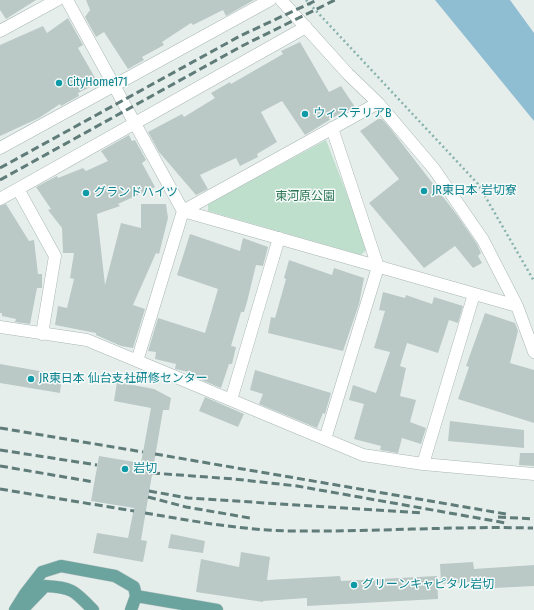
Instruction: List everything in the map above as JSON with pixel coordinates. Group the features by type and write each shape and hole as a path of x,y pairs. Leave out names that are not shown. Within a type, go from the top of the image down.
{"main road":[{"path":"15,610 42,572 61,566 115,576 134,587 136,596 131,610"},
{"path":"22,610 45,586 64,586 75,592 93,610"},
{"path":"136,596 217,610"}],"street":[{"path":"0,32 57,0"},
{"path":"67,0 183,210 517,306"},
{"path":"0,148 270,0"},
{"path":"281,0 348,74 378,103 434,169 483,240 517,306 534,352"},
{"path":"0,199 136,124 306,27"},
{"path":"137,361 183,210 378,103"},
{"path":"325,439 378,266 332,128"},
{"path":"18,189 55,256 42,334"},
{"path":"231,400 279,238"},
{"path":"423,464 474,294"},
{"path":"0,327 87,340 363,455 423,464 534,474"}],"path":[{"path":"306,0 478,184 534,281"}],"green space":[{"name":"東河原公園","path":"326,140 368,248 361,255 208,211 208,204"}],"water":[{"path":"435,0 510,0 534,33 534,121"}],"building":[{"path":"0,0 36,0 6,19 0,10"},
{"path":"86,0 254,0 226,16 223,10 193,25 191,23 162,42 164,45 142,57 144,60 128,69 104,32 96,37 85,17 90,10"},
{"path":"68,18 83,45 78,48 98,83 78,93 79,96 61,106 60,104 39,118 0,136 0,45 43,26 47,33"},
{"path":"300,42 329,92 341,86 355,107 342,114 341,113 305,135 282,101 261,112 277,142 257,154 258,157 240,166 236,158 200,175 208,189 196,195 159,152 148,132 182,114 184,117 215,98 211,93 230,82 231,84 283,54 281,51"},
{"path":"378,119 382,119 390,128 457,215 477,244 481,253 478,256 482,263 473,268 455,246 424,268 369,203 399,179 360,131"},
{"path":"129,135 132,141 135,140 146,160 142,163 155,187 118,204 120,206 97,214 105,285 121,223 141,228 141,204 166,204 168,218 159,254 156,253 133,305 145,309 133,348 121,346 96,335 96,333 55,325 58,306 67,308 74,279 70,278 74,253 63,253 62,228 48,210 51,209 36,187 57,176 58,178 83,168 86,171 108,161 101,151"},
{"path":"6,204 29,241 34,240 38,274 42,274 42,288 37,288 30,324 15,322 16,319 2,316 2,313 0,313 0,206"},
{"path":"190,234 240,251 243,238 268,247 263,266 256,265 244,312 241,312 231,346 236,347 232,364 229,364 221,388 192,376 193,373 175,369 176,364 155,359 156,352 148,351 158,318 205,333 218,289 177,275"},
{"path":"289,260 332,275 334,268 364,278 359,304 343,351 268,333 271,317 275,318 286,279 284,278"},
{"path":"383,292 405,298 406,295 432,304 434,297 463,306 458,323 449,320 438,353 407,343 400,366 406,368 400,396 416,400 410,422 426,428 421,444 402,438 398,453 380,450 381,446 354,439 364,404 349,400 353,385 376,393 390,352 374,348 385,311 379,310"},
{"path":"485,313 515,323 518,331 510,363 534,370 534,423 458,399 469,367 466,366"},
{"name":"JR東日本 仙台支社研修センター","path":"0,364 62,375 60,393 0,383"},
{"path":"255,370 331,393 325,414 323,413 317,428 259,404 263,394 250,390"},
{"name":"岩切","path":"117,382 154,389 171,398 169,410 163,410 141,540 147,541 143,562 93,553 97,533 128,538 134,508 91,501 99,456 141,463 151,408 114,401"},
{"path":"205,397 244,414 238,427 199,411"},
{"path":"450,421 524,430 524,448 448,441"},
{"path":"520,453 534,453 534,466 519,465"},
{"path":"171,534 205,541 203,553 168,548"},
{"path":"241,552 270,557 267,580 340,576 341,581 437,576 438,599 307,606 307,598 263,602 196,592 201,559 239,567"},
{"path":"473,562 474,569 534,565 534,586 475,589 475,582 441,584 440,564"}],"railway":[{"path":"0,168 240,36 317,0"},
{"path":"0,180 242,46 335,0"},
{"path":"0,428 143,452"},
{"path":"0,450 97,465"},
{"path":"155,454 506,514"},
{"path":"0,466 94,482"},
{"path":"152,473 234,479 297,486 506,523"},
{"path":"0,489 134,511"},
{"path":"149,491 188,498 422,513"},
{"path":"148,497 186,507 250,518"},
{"path":"145,513 235,527 290,531 533,528"},
{"path":"498,517 534,519"}],"place":[{"name":"CityHome171","path":"59,83"},
{"name":"ウィステリアB","path":"305,114"},
{"name":"JR東日本 岩切寮","path":"424,191"},
{"name":"グランドハイツ","path":"86,193"},
{"name":"JR東日本 仙台支社研修センター","path":"31,379"},
{"name":"岩切","path":"125,469"},
{"name":"グリーンキャピタル岩切","path":"354,585"}]}
